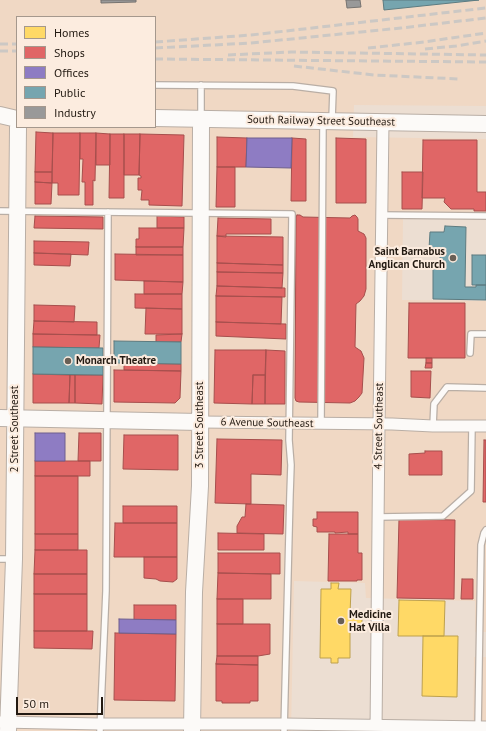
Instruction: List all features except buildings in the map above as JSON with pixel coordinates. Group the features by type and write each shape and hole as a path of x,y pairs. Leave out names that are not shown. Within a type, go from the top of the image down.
{"street":[{"path":"0,115 16,120"},
{"name":"South Railway Street Southeast","path":"156,118 486,124"},
{"name":"3 Street Southeast","path":"192,727 194,592 200,486 201,119"},
{"path":"0,121 16,120"},
{"name":"4 Street Southeast","path":"376,728 383,122"},
{"name":"2 Street Southeast","path":"6,725 8,418 18,211 18,128"},
{"name":"6 Avenue Southeast","path":"8,418 486,426"},
{"path":"6,725 100,727 481,728"}],"lane":[{"path":"156,85 293,86 333,91 327,121 321,424"},
{"path":"201,85 201,119"},
{"path":"0,211 292,214 289,423 291,464 284,728"},
{"path":"100,727 106,591 108,212"},
{"path":"382,214 486,216"},
{"path":"470,353 471,334 486,334"},
{"path":"433,426 434,404 447,387 486,388"},
{"path":"378,517 443,516 471,491 472,425"},
{"path":"481,728 481,545 486,530"}],"shaded area":[{"path":"0,0 486,0 486,106 354,105 353,137 486,139 486,219 403,219 402,300 486,301 486,632 475,632 475,601 366,598 365,583 294,581 291,731 0,731"},
{"path":"474,657 486,657 486,731 473,731"}],"railway":[{"path":"156,42 251,35 486,8"},
{"path":"156,48 251,43 486,18"},
{"path":"368,48 486,33"},
{"path":"425,49 486,41"},
{"path":"0,44 16,44"},
{"path":"0,51 16,51"},
{"path":"228,55 291,52 486,55"},
{"path":"156,59 486,62"},
{"path":"294,66 374,75 459,79"}],"place":[{"name":"Saint Barnabus Anglican Church","path":"453,258"},
{"name":"Monarch Theatre","path":"68,361"},
{"name":"Medicine Hat Villa","path":"341,621"}]}
